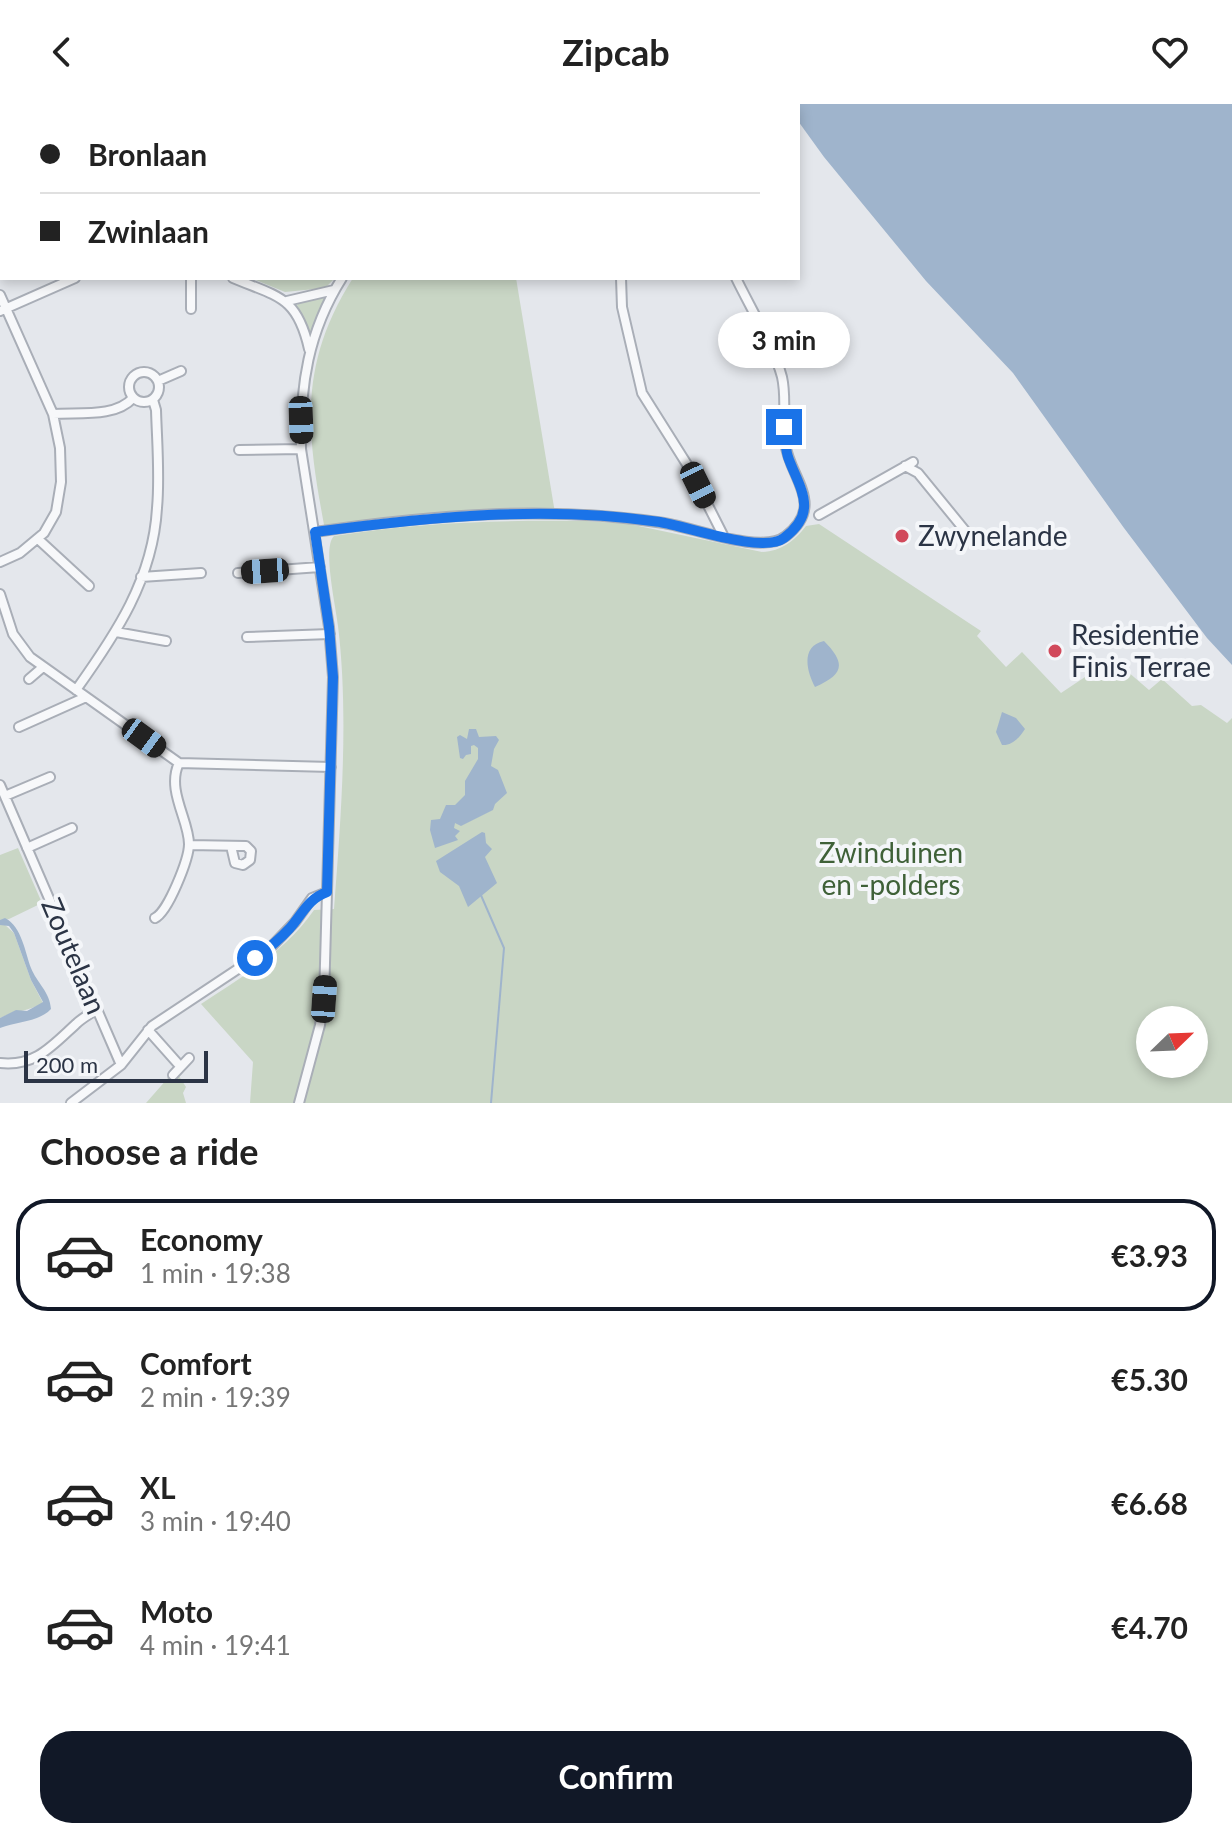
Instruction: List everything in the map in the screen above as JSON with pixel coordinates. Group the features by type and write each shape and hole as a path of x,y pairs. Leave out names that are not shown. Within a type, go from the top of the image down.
{"street":[{"path":"3,309 70,280"},
{"path":"191,280 191,309"},
{"path":"238,280 287,301 300,322 309,350"},
{"path":"299,1103 322,1012 333,689 330,634 301,449 303,383 316,327 341,280"},
{"path":"621,280 622,307 642,393 688,466 723,535"},
{"path":"315,532 446,515 555,513 630,518 723,535 752,544 777,542 797,525 804,513 802,485 785,444 781,375 737,280"},
{"path":"287,301 334,290"},
{"path":"0,295 3,309 53,414 60,448 61,482 56,512 38,539 20,553 0,562"},
{"path":"147,371 158,381 159,391 153,400 143,402 133,398 128,384 137,373 147,371"},
{"path":"158,381 181,371"},
{"path":"53,414 115,410 126,406 133,398"},
{"path":"76,690 116,632 141,577 153,539 157,510 156,410 153,400"},
{"path":"239,450 301,449"},
{"path":"819,515 909,464 967,533"},
{"path":"38,539 89,586"},
{"path":"238,573 320,567"},
{"path":"141,577 201,573"},
{"path":"0,594 18,643 43,667 179,763 331,767"},
{"path":"116,632 166,641"},
{"path":"247,637 330,634"},
{"path":"29,679 43,667"},
{"path":"19,727 86,697"},
{"path":"155,918 168,907 189,845 175,778 179,763"},
{"path":"5,796 50,777"},
{"name":"Zoutelaan","path":"0,785 121,1065"},
{"path":"27,848 72,828"},
{"path":"189,845 231,846"},
{"path":"71,1103 121,1065 148,1030 271,947 312,898 327,892"},
{"path":"0,1063 29,1061 41,1056 78,1021 97,1009"},
{"path":"148,1030 180,1066"},
{"path":"173,1075 189,1058"}],"green space":[{"path":"256,280 333,280 325,288 285,292"},
{"path":"352,280 516,280 555,513 446,515 325,530 314,462 311,401 322,341"},
{"path":"327,294 310,335 296,307 299,302"},
{"name":"Zwinduinen en -polders","path":"586,521 629,524 762,552 782,547 806,526 819,524 981,631 977,636 1006,667 1022,652 1061,693 1091,673 1096,666 1100,675 1112,664 1120,665 1149,690 1162,679 1192,706 1201,705 1227,723 1232,718 1232,1103 250,1103 253,1062 201,1004 277,951 314,910 334,909 341,803 343,695 329,564 331,542 334,536 460,523"},
{"path":"18,848 42,903 9,919 0,920 0,855"},
{"path":"4,924 14,933 43,1003 0,1018 0,925"},
{"path":"175,1070 186,1087 183,1093 186,1103 146,1103"}],"water":[{"path":"800,104 1232,104 1232,665 1207,638 1124,528 1013,373 926,281 800,124"},
{"path":"824,641 836,656 839,668 831,678 815,687 809,673 809,653"},
{"path":"1002,712 1016,718 1025,729 1006,745 1002,745 996,732"},
{"path":"469,729 476,729 479,737 496,736 499,740 491,766 498,770 507,793 493,810 461,826 455,823 454,828 460,831 455,836 458,840 435,848 430,830 431,820 440,819 446,805 455,805 465,795 465,781 478,759 478,748 474,745 471,746 471,754 460,758 457,737 460,735 467,739"},
{"path":"482,832 492,849 485,857 497,883 468,907 459,886 440,872 436,861"},
{"path":"5,918 19,934 51,1009 34,1019 0,1028 0,1018 16,1010 27,1011 43,1002 31,980 14,933 9,926 0,925 0,920"}],"waterway":[{"path":"480,893 504,948 491,1103"}],"place":[{"name":"Zwynelande","path":"902,536"},
{"name":"Residentie Finis Terrae","path":"1055,651"}],"route":[{"path":"255,958 288,930 312,898 327,892 333,677 315,532 446,515 555,513 679,525 752,544 770,544 784,538 804,513 805,497 788,457 784,427"}]}
